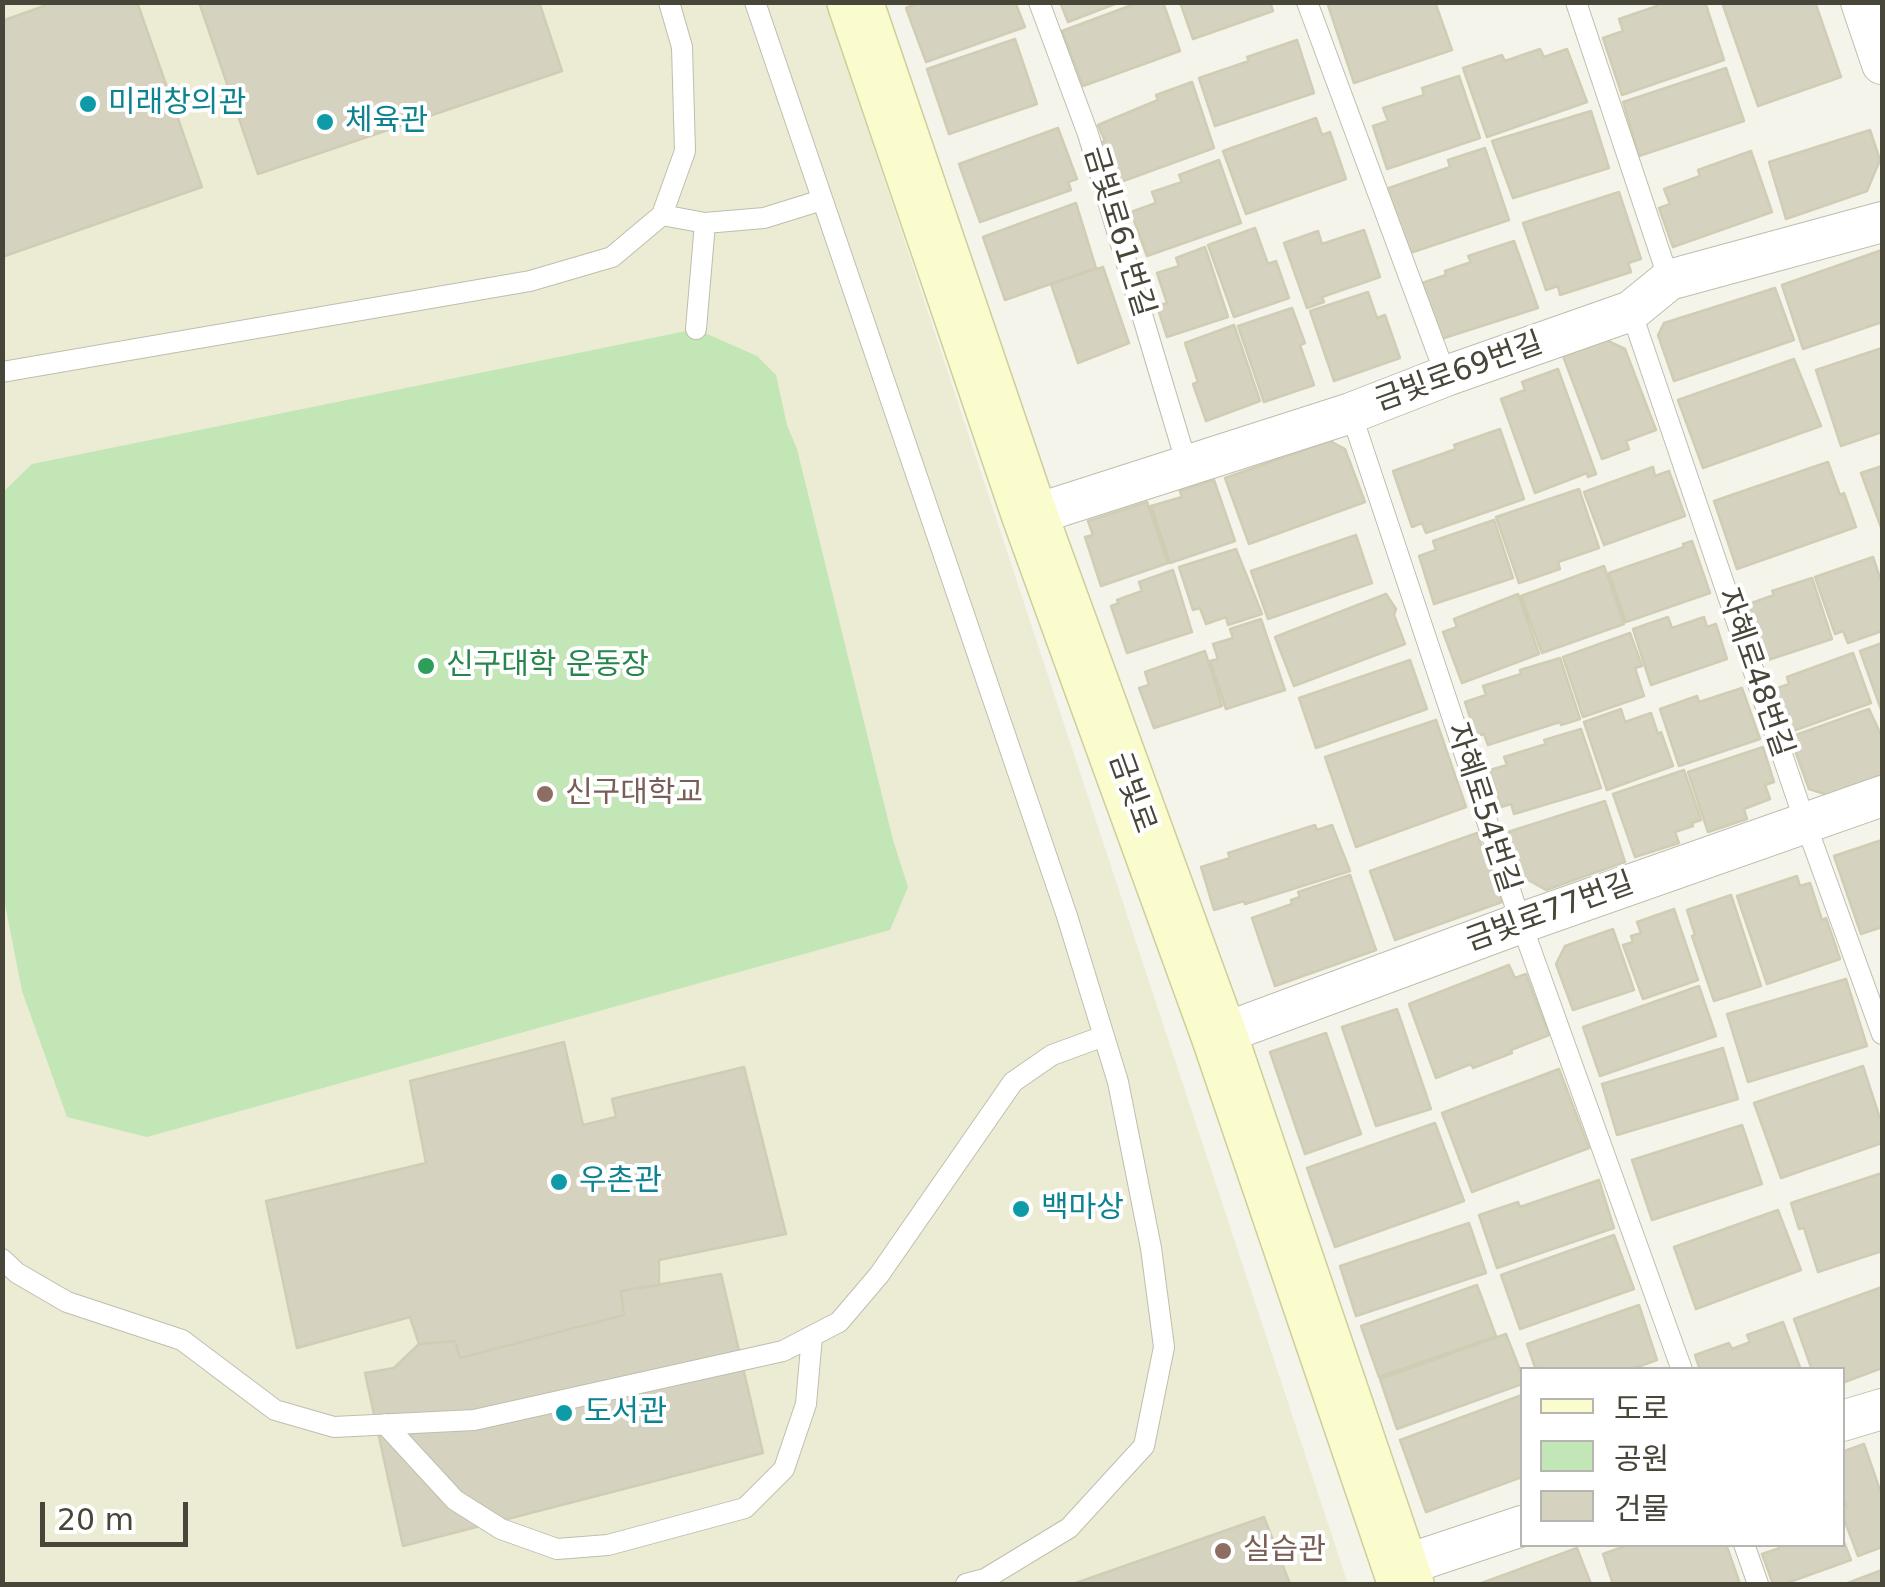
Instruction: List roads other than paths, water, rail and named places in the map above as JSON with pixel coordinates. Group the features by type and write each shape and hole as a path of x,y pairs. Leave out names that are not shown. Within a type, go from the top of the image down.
{"street":[{"name":"금빛로","path":"855,2 1030,516 1219,1035 1402,1576"},
{"path":"1861,2 1882,64"},
{"name":"금빛로69번길","path":"1030,516 1350,413 1630,311 1669,280 1882,222"},
{"name":"금빛로77번길","path":"1219,1035 1882,796"},
{"path":"1845,1420 1882,1408"},
{"path":"1402,1576 1520,1527"}],"lane":[{"path":"2,372 530,281 612,257 662,215 685,151 682,47 669,2"},
{"path":"755,2 1068,916 1118,1082 1151,1248 1164,1348 1144,1446 1068,1528 985,1579 966,1584"},
{"name":"금빛로61번길","path":"1038,2 1088,134 1187,466"},
{"path":"1307,2 1446,376"},
{"path":"1576,2 1669,280"},
{"path":"662,215 704,222 764,218 822,200"},
{"path":"696,329 704,222"},
{"name":"자혜로48번길","path":"1630,311 1882,1034"},
{"name":"자혜로54번길","path":"1350,413 1521,923 1681,1367"},
{"path":"2,1259 17,1273 67,1302 182,1340 275,1410 334,1427 474,1420 783,1351 839,1322 879,1275 1012,1082 1052,1055 1104,1036"},
{"path":"385,1424 454,1500 501,1529 556,1549 608,1545 745,1508 784,1469 806,1404 812,1336"},
{"path":"1745,1547 1758,1584"}],"place":[{"name":"미래창의관","path":"88,104"},
{"name":"체육관","path":"325,122"},
{"name":"신구대학 운동장","path":"426,666"},
{"name":"신구대학교","path":"545,794"},
{"name":"우촌관","path":"559,1182"},
{"name":"백마상","path":"1021,1209"},
{"name":"도서관","path":"564,1413"},
{"name":"실습관","path":"1223,1551"}]}
